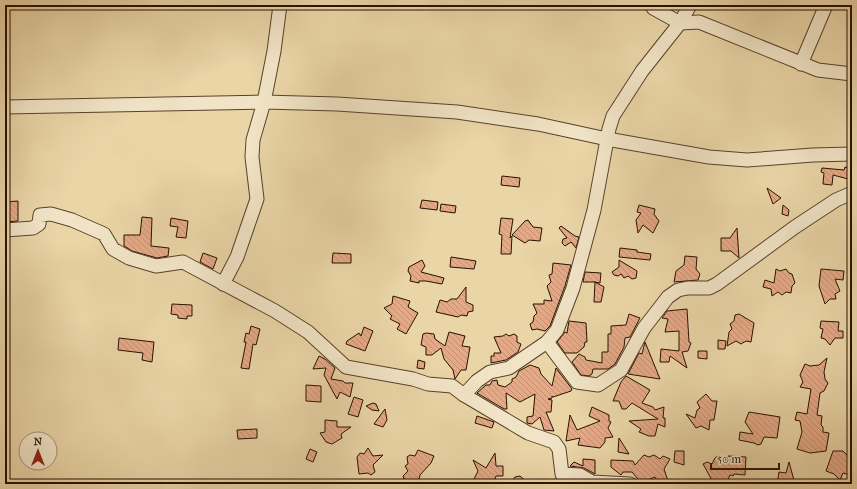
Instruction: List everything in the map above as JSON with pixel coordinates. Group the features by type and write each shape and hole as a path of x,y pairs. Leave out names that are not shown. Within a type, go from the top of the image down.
{"street":[{"path":"223,284 237,257 257,199 252,157 253,140 264,102 274,51 280,5"},
{"path":"652,5 653,8 680,23 699,22 818,70 852,74"},
{"path":"464,395 477,381 490,372 509,368 548,342 557,330 564,315 573,288 594,210 607,139 613,116 642,71 680,23 690,5"},
{"path":"801,64 826,5"},
{"path":"5,107 264,102 338,104 457,112 538,124 607,139 709,157 747,160 813,154 852,154"},
{"path":"548,342 577,382 598,385 622,370 644,328 668,297 678,290 688,288 709,288 717,284 795,227 836,200 852,193"},
{"path":"5,230 33,228 39,224 40,215 51,214 72,220 104,234 113,249 129,258 156,266 183,262 275,311 308,332 346,367 413,379 428,384 452,386 464,395 528,433 554,442 558,449 562,474 580,475 592,482 630,484"}],"building":[{"path":"845,167 852,169 852,180 833,175 832,185 823,184 824,173 821,172 822,168 844,170"},
{"path":"502,176 520,178 519,187 501,185"},
{"path":"767,188 781,198 773,204"},
{"path":"422,200 438,202 437,210 420,208"},
{"path":"18,201 18,221 5,222 5,202"},
{"path":"441,204 456,206 455,213 440,211"},
{"path":"639,205 655,209 654,214 659,221 653,233 643,225 638,233 636,220 641,213 637,212"},
{"path":"783,205 789,210 788,216 782,214"},
{"path":"142,217 152,218 151,246 169,248 168,256 157,258 132,251 124,246 124,235 140,235"},
{"path":"171,218 188,221 186,238 176,237 178,227 170,226"},
{"path":"501,218 513,219 510,238 512,236 511,254 501,254 502,235 499,234"},
{"path":"528,220 533,227 542,228 540,241 529,240 525,243 512,235 525,221"},
{"path":"561,226 575,236 579,237 576,248 571,242 565,246 562,243 563,239 567,238 559,228"},
{"path":"737,228 739,258 731,251 721,251 721,238 730,238"},
{"path":"620,248 637,250 637,252 651,254 650,260 619,257"},
{"path":"203,253 217,258 213,269 200,262"},
{"path":"333,253 351,254 351,263 332,263"},
{"path":"685,256 697,257 696,269 700,274 698,280 674,282 676,271 684,265"},
{"path":"451,257 476,261 474,269 450,267"},
{"path":"422,260 425,266 421,272 444,278 442,284 426,281 419,281 419,283 410,281 411,276 408,271 409,267"},
{"path":"619,260 637,271 636,278 632,279 628,276 624,278 621,274 618,276 614,275 612,272 619,267"},
{"path":"553,263 571,265 565,286 550,326 545,331 537,329 532,330 530,324 533,322 534,316 537,313 533,304 544,304 544,300 552,301 547,286 551,282 549,275 552,274"},
{"path":"776,269 780,271 786,269 792,274 795,283 792,286 791,293 786,292 782,295 778,292 772,296 771,289 763,287 765,280 774,283"},
{"path":"821,269 844,271 843,280 835,279 840,291 835,294 836,299 830,299 825,304 819,286"},
{"path":"585,272 601,273 600,283 583,282"},
{"path":"595,282 604,287 601,302 594,302"},
{"path":"466,287 466,302 473,305 473,311 468,312 467,316 461,315 458,317 436,312 440,300 447,302 451,299 457,299"},
{"path":"393,296 410,301 408,307 418,313 406,334 397,329 400,324 390,319 392,316 384,308 392,304"},
{"path":"172,304 192,305 192,316 187,316 187,319 178,318 178,315 171,314"},
{"path":"687,309 689,342 691,343 688,351 682,352 687,368 670,356 669,362 660,362 661,349 679,351 679,331 665,332 668,319 662,318 667,311"},
{"path":"629,314 640,318 630,337 625,338 624,347 615,364 608,369 593,369 592,374 589,376 581,375 572,362 579,354 585,357 586,360 602,363 602,352 608,352 608,334 611,334 611,326 626,325"},
{"path":"739,314 754,323 751,342 746,341 741,344 736,341 727,346 729,332 732,329 730,324 734,321 735,315"},
{"path":"569,321 586,323 587,342 585,342 584,347 577,353 565,353 557,342 565,332 567,333"},
{"path":"821,321 839,322 838,331 843,331 843,338 835,338 830,345 825,339 821,338 823,329 820,328"},
{"path":"251,326 260,329 256,345 253,344 249,369 241,368 246,342 244,342 246,333 249,334"},
{"path":"364,327 373,331 365,351 346,344 347,341 359,333 361,336"},
{"path":"449,332 465,336 462,346 470,347 466,370 461,370 455,379 453,370 444,359 441,348 432,355 426,355 426,347 421,345 423,334 426,333 434,334 435,339 445,346"},
{"path":"506,334 509,336 514,334 517,336 517,342 521,344 518,352 506,360 491,363 491,356 494,356 494,353 501,353 494,337 503,336"},
{"path":"119,338 154,342 152,362 142,360 143,353 118,350"},
{"path":"718,340 726,341 725,349 718,349"},
{"path":"645,342 660,379 628,374 639,353 642,354"},
{"path":"698,351 707,351 707,359 698,358"},
{"path":"319,356 335,368 331,379 343,381 345,383 353,383 350,397 340,392 337,399 324,375 326,368 313,369"},
{"path":"827,358 824,372 825,379 828,383 824,391 820,393 817,415 822,416 821,425 823,427 823,432 829,433 826,451 810,453 797,449 802,432 800,421 795,420 797,412 807,414 811,389 800,387 803,382 800,375 805,364 810,366 819,365"},
{"path":"418,360 425,362 424,369 417,368"},
{"path":"530,365 539,368 541,374 552,386 556,368 572,389 571,391 553,397 552,396 552,398 548,399 552,400 551,412 546,412 554,431 544,430 540,417 532,424 527,423 527,417 533,416 535,394 520,402 506,393 507,409 504,409 477,393 486,385 490,385 492,381 497,380 498,385 505,387 512,382 512,379 516,377 519,371"},
{"path":"626,376 650,390 642,403 653,407 655,410 664,407 663,418 665,418 665,427 658,424 655,436 649,436 639,432 641,429 629,421 658,419 632,403 626,409 622,409 619,401 613,401 621,382"},
{"path":"306,385 321,386 321,402 306,401"},
{"path":"706,394 712,401 717,401 714,420 710,420 709,430 701,426 696,428 686,414 695,418 697,410 700,408 697,402"},
{"path":"354,397 363,400 358,417 348,414"},
{"path":"373,403 376,404 379,411 372,410 366,406"},
{"path":"592,407 609,415 609,421 611,422 608,428 613,437 605,438 605,442 600,448 578,445 580,438 566,441 570,415 577,430 600,421 589,416"},
{"path":"385,409 387,420 383,427 374,424"},
{"path":"749,412 780,417 777,438 764,437 761,444 758,445 739,440 740,432 753,434 745,422"},
{"path":"477,416 494,422 492,428 475,423"},
{"path":"325,420 337,421 337,427 351,427 341,434 342,438 332,444 326,442 320,433 325,432"},
{"path":"257,429 257,438 238,439 237,430"},
{"path":"619,438 629,454 618,452"},
{"path":"368,448 373,456 383,455 373,465 375,472 371,475 368,473 359,474 357,457 360,453 364,454"},
{"path":"310,449 317,452 313,462 306,459"},
{"path":"418,450 434,456 431,463 420,475 419,480 415,482 404,479 403,476 408,471 405,466 408,464 407,457 410,455 415,456"},
{"path":"675,451 684,451 684,465 674,462"},
{"path":"833,451 843,451 847,455 852,453 852,464 849,466 850,475 843,473 840,480 834,474 826,471"},
{"path":"495,453 496,466 503,466 503,476 496,476 493,484 484,481 483,484 480,484 473,481 478,471 473,460 486,468"},
{"path":"644,455 649,457 654,455 660,459 663,456 670,459 664,469 669,484 659,484 655,477 641,483 632,472 623,472 621,475 611,467 611,460 633,461 635,465"},
{"path":"718,456 728,461 728,456 746,457 745,475 730,475 727,482 719,482 714,484 703,464 707,462 712,464"},
{"path":"583,459 595,460 595,474 584,468 570,466 574,462 583,466"},
{"path":"789,462 795,484 777,484 779,472 786,473"},
{"path":"520,476 529,484 509,484 515,477"}]}
